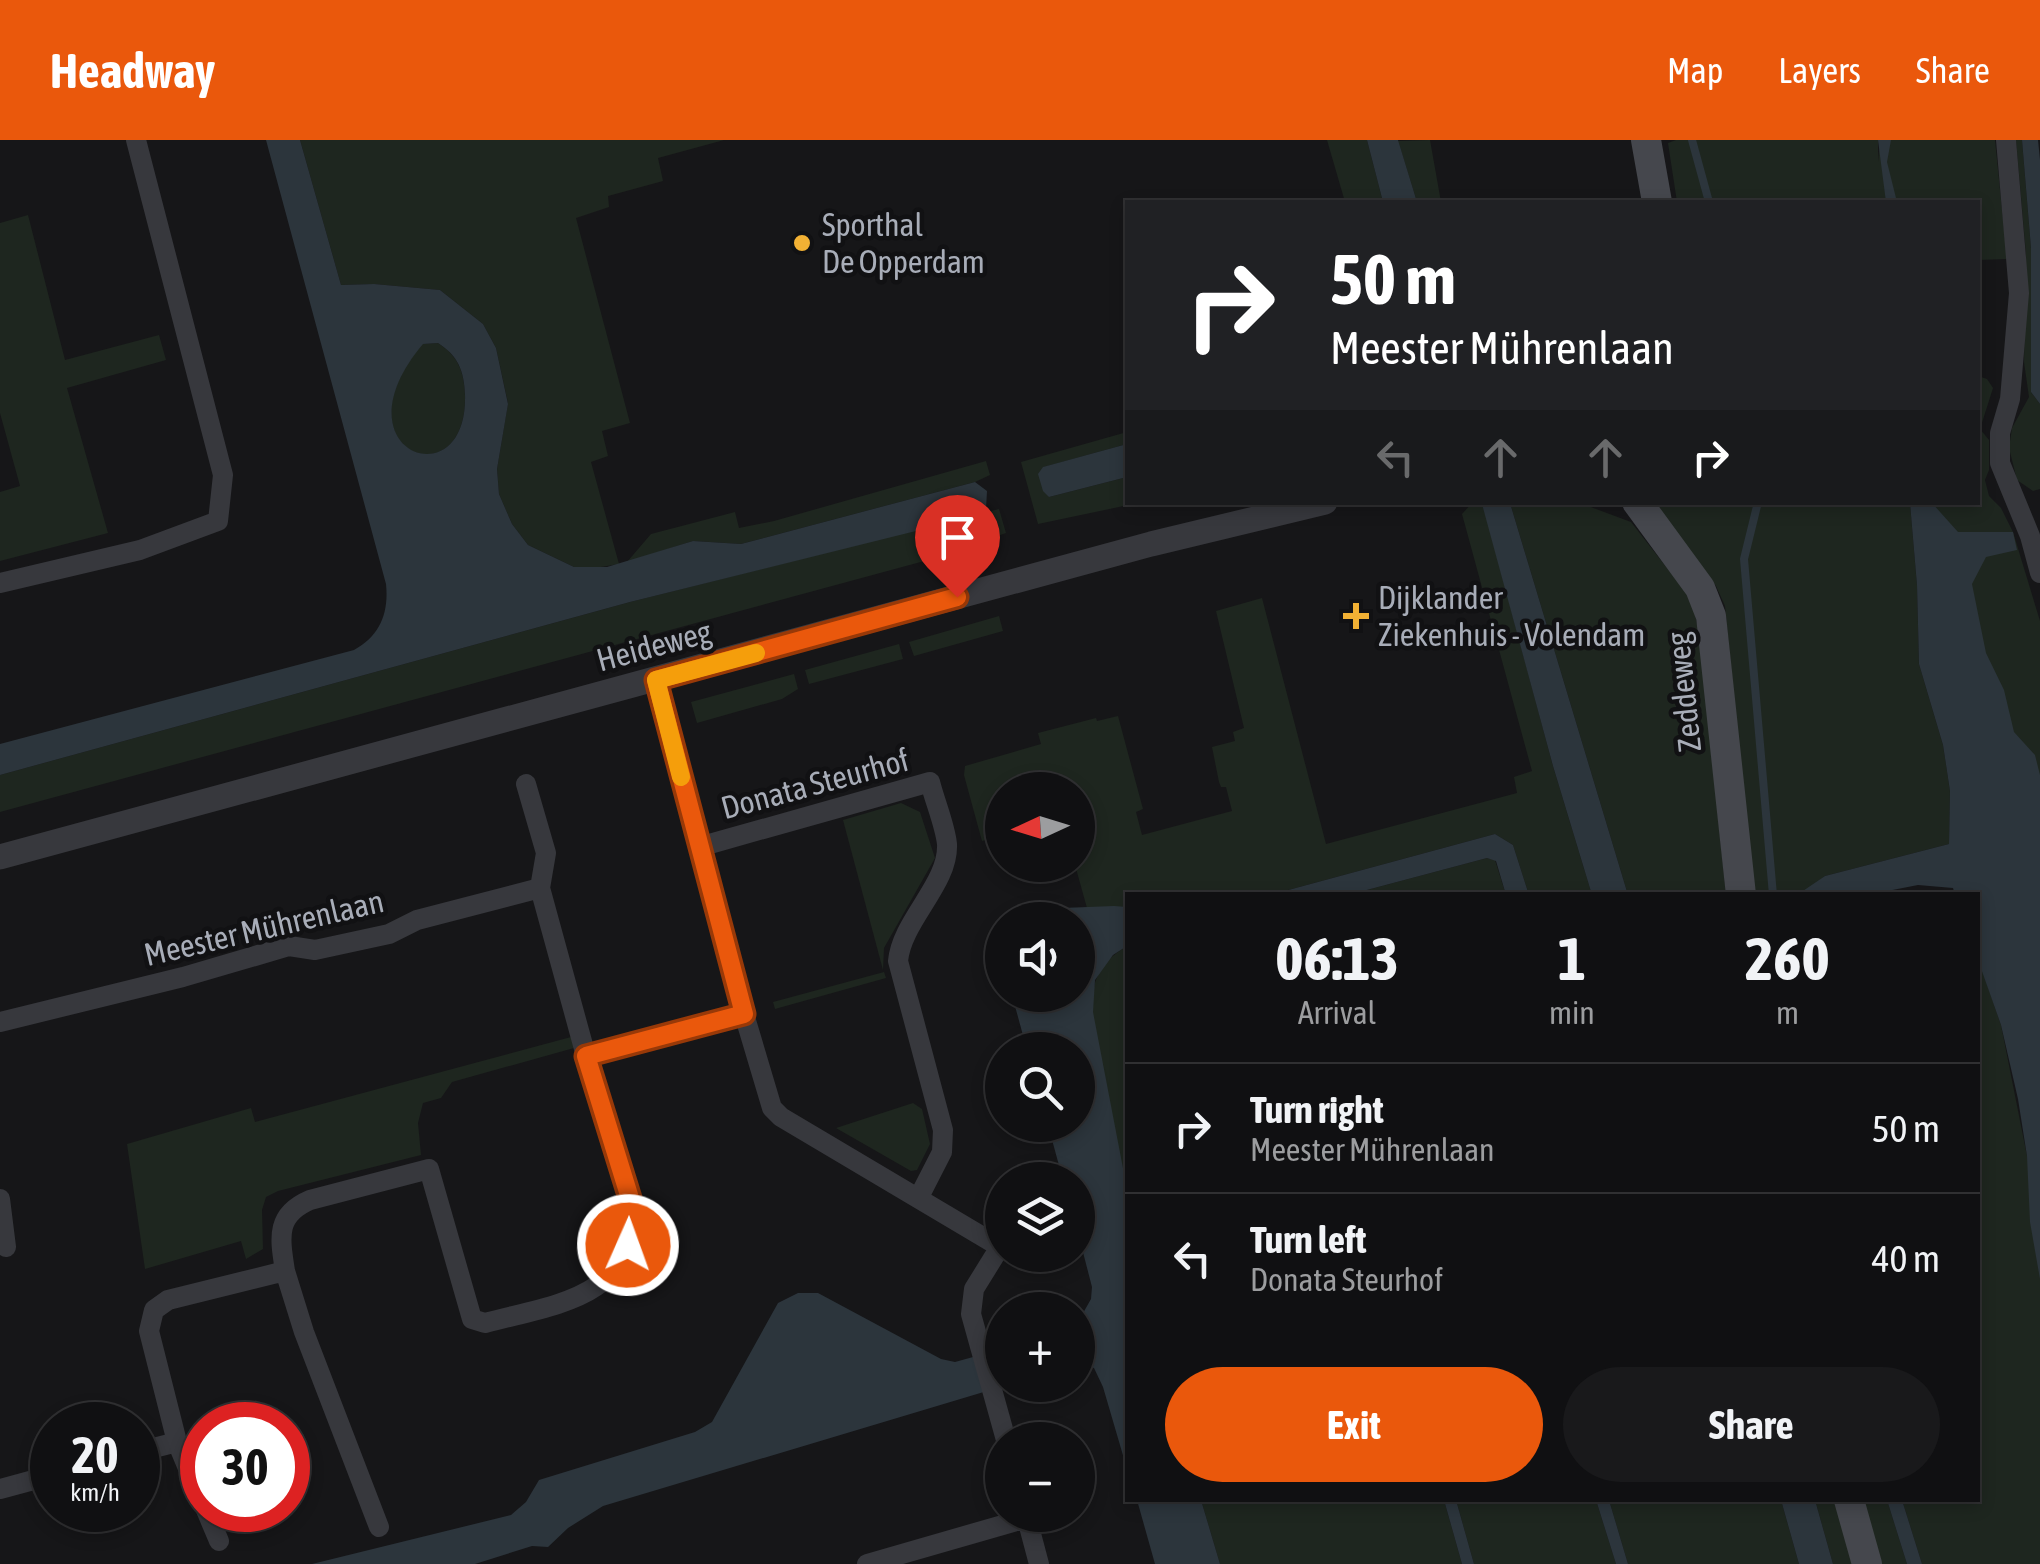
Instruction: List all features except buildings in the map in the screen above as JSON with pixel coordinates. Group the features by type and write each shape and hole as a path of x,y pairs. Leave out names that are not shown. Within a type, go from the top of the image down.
{"main road":[{"path":"1646,140 1658,200"},
{"name":"Zeddeweg","path":"1639,505 1700,588 1711,616 1741,892"},
{"path":"1850,1502 1868,1564"}],"street":[{"path":"0,583 140,550 218,521 223,475 136,140"},
{"path":"2006,140 2018,292 2010,398 2000,434 2000,463 2030,536 2040,572"},
{"name":"Heideweg","path":"0,857 1151,544 1313,505"},
{"name":"Donata Steurhof","path":"656,680 772,1108 780,1117 919,1196 1000,1248 970,1300 1001,1422"},
{"name":"Donata Steurhof","path":"699,847 930,782 947,845 943,868 900,943 898,962 943,1130 942,1152 919,1196"},
{"path":"379,1527 284,1271 280,1240 285,1220 296,1206 430,1169 472,1319 486,1322 593,1291 608,1278 628,1245 633,1228 633,1208 540,888 546,853 526,784"},
{"name":"Meester Mührenlaan","path":"0,1022 183,977 289,946 314,950 372,938 417,920 540,888"},
{"path":"586,1056 744,1014"},
{"path":"0,1200 6,1247"},
{"path":"180,1449 148,1331 154,1310 168,1300 284,1271"},
{"path":"160,1446 177,1442"},
{"path":"0,1489 30,1481"},
{"path":"868,1564 985,1529"},
{"path":"216,1532 219,1540"},
{"path":"1030,1532 1039,1564"}],"shaded area":[{"path":"266,140 300,140 341,285 440,290 483,324 496,348 508,404 497,469 499,494 512,524 528,545 574,567 607,567 693,541 741,544 975,482 987,491 986,509 928,528 630,602 0,775 0,744 354,650 381,623 386,584","holes":["438,343 459,365 463,378 465,395 460,428 447,447 429,454 411,450 397,436 392,412 399,382 423,344"]},
{"path":"300,140 724,140 658,158 663,181 608,196 609,207 576,218 630,423 602,431 608,456 591,462 619,564 574,567 528,545 512,524 499,494 497,469 508,403 496,348 483,324 440,290 341,285"},
{"path":"1327,140 1367,140 1382,200 1344,200"},
{"path":"1367,140 1398,140 1416,200 1382,200"},
{"path":"1430,140 1441,200 1416,200 1398,141"},
{"path":"1878,140 1878,162 1880,140 1995,140 2007,259 1980,260 1980,200 1677,200 1668,143"},
{"path":"1878,140 1891,140 1887,162 1896,200 1886,200"},
{"path":"2016,140 2022,140 2031,248 2031,392 2040,404 2040,489 2033,491 2017,480 2009,448 2012,428 2029,397 2024,362 2026,254"},
{"path":"2022,140 2038,140 2040,160 2040,404 2031,392 2031,248"},
{"path":"28,215 65,360 159,335 166,360 67,388 108,533 0,561 0,492 20,486 0,413 0,223"},
{"path":"438,343 459,365 465,395 460,428 447,447 429,454 411,450 397,436 391,413 398,382 422,344"},
{"path":"1980,377 1993,388 1980,429"},
{"path":"1980,429 1989,440 1985,480 1989,496 2001,508 2013,532 2040,621 2040,958 1918,505 1980,505"},
{"path":"1125,433 1125,445 1044,467 1049,497 1125,478 1125,505 1128,505 1038,524 1021,462"},
{"path":"1125,445 1125,478 1049,497 1038,474 1043,467"},
{"path":"986,461 990,475 975,482 741,544 693,541 627,562 651,534 735,512 739,528 774,521"},
{"path":"1470,505 1483,505 1591,892 1528,892 1513,845 1495,834 1281,892 1125,892 1125,907 1095,908 1095,902 1085,902 1080,882 1095,882 1095,772 985,772 982,841 964,775 965,766 1041,744 1038,733 1118,716 1143,809 1136,812 1142,835 1232,811 1226,787 1219,782 1212,747 1235,741 1233,732 1244,728 1216,611 1262,598 1326,844 1517,793 1514,777 1532,771 1462,514"},
{"path":"1482,505 1511,505 1627,892 1591,892"},
{"path":"1511,505 1585,505 1631,522 1685,591 1695,613 1726,892 1627,892"},
{"path":"1656,505 1910,505 1919,664 1943,745 1950,791 1949,844 1825,876 1805,892 1754,892 1725,606 1716,586"},
{"path":"1910,505 1934,505 1958,532 2013,532 2017,550 1986,557 1972,584 1986,653 2004,690 2014,732 2035,755 2040,775 2040,1279 2030,1222 2027,1156 2018,1099 2001,1025 1980,966 1980,892 1918,885 1882,892 1801,892 1825,876 1949,844 1950,791 1943,745 1919,664"},
{"path":"999,509 1006,533 928,560 0,812 0,775 630,602"},
{"path":"999,616 1003,631 914,656 909,642"},
{"path":"899,644 903,659 809,684 805,670"},
{"path":"794,674 798,689 782,699 697,723 691,702"},
{"path":"901,803 920,812 935,858 884,948 883,970 843,820"},
{"path":"1495,834 1513,845 1528,892 1505,892 1496,861 1487,858 1359,892 1281,892"},
{"path":"1487,858 1495,860 1505,892 1359,892"},
{"path":"1095,907 1125,907 1125,947 1113,955 1095,980"},
{"path":"1125,947 1125,1181 1093,1023 1095,986 1101,969"},
{"path":"1980,964 2001,1025 2040,1203 2040,1564 1922,1564 1903,1502 1980,1502"},
{"path":"884,972 886,978 775,1009 773,1002"},
{"path":"1017,1012 1093,1012 1125,1179 1125,1462 1095,1370 1095,1292 1092,1292 1088,1272 1095,1272 1095,1162 1058,1162 1053,1142 1095,1142 1095,1032 1022,1032"},
{"path":"571,1037 574,1048 452,1082 441,1098 423,1103 418,1123 421,1155 266,1197 262,1210 263,1249 246,1259 241,1241 145,1269 127,1144 251,1108 255,1122"},
{"path":"913,1103 922,1109 930,1144 917,1170 911,1171 836,1128"},
{"path":"798,1293 818,1293 941,1359 955,1362 985,1354 985,1392 603,1506 568,1528 548,1547 532,1546 475,1564 312,1564 511,1515 526,1502 539,1480 695,1432 712,1422 778,1303"},
{"path":"1138,1502 1202,1502 1220,1564 1155,1564"},
{"path":"1202,1502 1445,1502 1462,1564 1220,1564"},
{"path":"1445,1502 1457,1502 1474,1564 1462,1564"},
{"path":"1457,1502 1597,1502 1616,1564 1474,1564"},
{"path":"1597,1502 1610,1502 1628,1564 1616,1564"},
{"path":"1610,1502 1782,1502 1799,1564 1628,1564"},
{"path":"1782,1502 1816,1502 1833,1564 1799,1564"},
{"path":"1816,1502 1835,1502 1854,1564 1833,1564"},
{"path":"1864,1502 1888,1502 1907,1564 1882,1564"},
{"path":"1888,1502 1903,1502 1922,1564 1907,1564"}],"waterway":[{"path":"1692,140 1708,200"},
{"path":"1757,505 1744,559 1773,892"}],"slow traffic":[{"path":"681,777 656,680 756,653"}],"place":[{"name":"Sporthal De Opperdam","path":"802,243"},
{"name":"Dijklander Ziekenhuis - Volendam","path":"1356,616"}],"route":[{"path":"628,1245 633,1208 586,1056 744,1014 656,680 957,597"}]}
